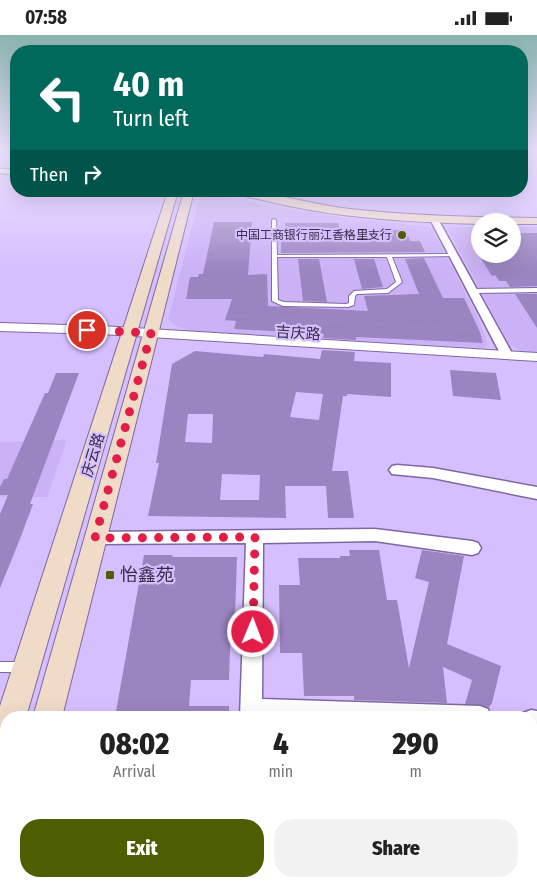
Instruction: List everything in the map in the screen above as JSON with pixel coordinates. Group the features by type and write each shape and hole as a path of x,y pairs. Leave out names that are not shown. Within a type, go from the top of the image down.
{"main road":[{"name":"庆云路","path":"13,711 128,335 184,197"},
{"name":"庆云路","path":"50,711 150,336 185,197"},
{"path":"267,197 326,209 434,219 537,221"},
{"path":"313,197 392,207 537,211"}],"street":[{"path":"434,219 507,355"},
{"name":"吉庆路","path":"0,327 57,330 97,337 128,335 537,357"},
{"name":"吉庆路","path":"150,336 537,364"},
{"path":"397,470 433,473 537,493"},
{"path":"95,538 375,535 472,548"},
{"path":"251,711 255,537"}],"lane":[{"path":"274,220 276,301 293,306 346,306 352,303 352,296 356,292 388,291 399,282 389,256"},
{"path":"275,257 453,255"},
{"path":"472,291 537,290"},
{"path":"0,667 27,667"}],"path":[{"path":"226,315 494,331"}],"shaded area":[{"path":"200,197 228,197 274,207 347,218 431,227 476,313 488,344 485,348 188,331 175,325 168,319"},
{"path":"471,227 471,263 521,263 521,227 537,227 537,354 522,352 509,344 447,228"},
{"path":"67,440 47,497 0,497 0,442"}],"building":[{"path":"214,222 252,222 248,275 267,274 268,306 368,311 364,296 419,294 405,259 424,258 443,298 464,298 480,332 483,343 356,337 356,340 323,338 324,334 234,329 236,321 225,320 232,299 186,299 190,277 198,277 199,274 203,274"},
{"path":"285,223 338,223 340,230 406,230 410,241 420,241 425,252 281,253 281,241 286,241"},
{"path":"521,233 537,233 537,286 510,287 506,281 499,281 495,275 492,276 484,263 521,263"},
{"path":"298,259 319,259 327,302 303,301"},
{"path":"354,259 374,259 383,287 362,289"},
{"path":"515,294 537,294 537,328"},
{"path":"322,350 355,352 354,361 391,363 391,397 347,394 347,396 343,396 332,471 348,471 354,518 328,518 326,486 285,486 286,518 148,516 159,463 156,463 172,364 195,351 263,357 264,354 320,359","holes":["296,392 323,394 319,420 290,417","188,414 213,414 212,443 185,442","222,474 260,475 259,500 220,500"]},
{"path":"450,370 496,373 501,400 453,396"},
{"path":"56,373 79,373 30,504 33,504 0,588 0,514 8,495 0,495 0,487 4,479 7,479 45,393 48,393"},
{"path":"349,550 379,550 387,600 397,600 409,668 429,582 415,578 422,550 464,556 447,644 501,666 492,703 489,707 465,704 472,680 443,667 447,703 354,700 354,696 304,696 302,653 280,653 279,585 300,585 298,558 340,558 340,556 350,556"},
{"path":"144,555 237,557 235,618 231,618 229,680 191,680 189,706 229,706 229,711 116,711"}],"place":[{"name":"中国工商银行丽江香格里支行","path":"402,235"},
{"name":"怡鑫苑","path":"110,575"}],"route":[{"path":"87,330 151,333 95,538 255,537 253,632"}]}
